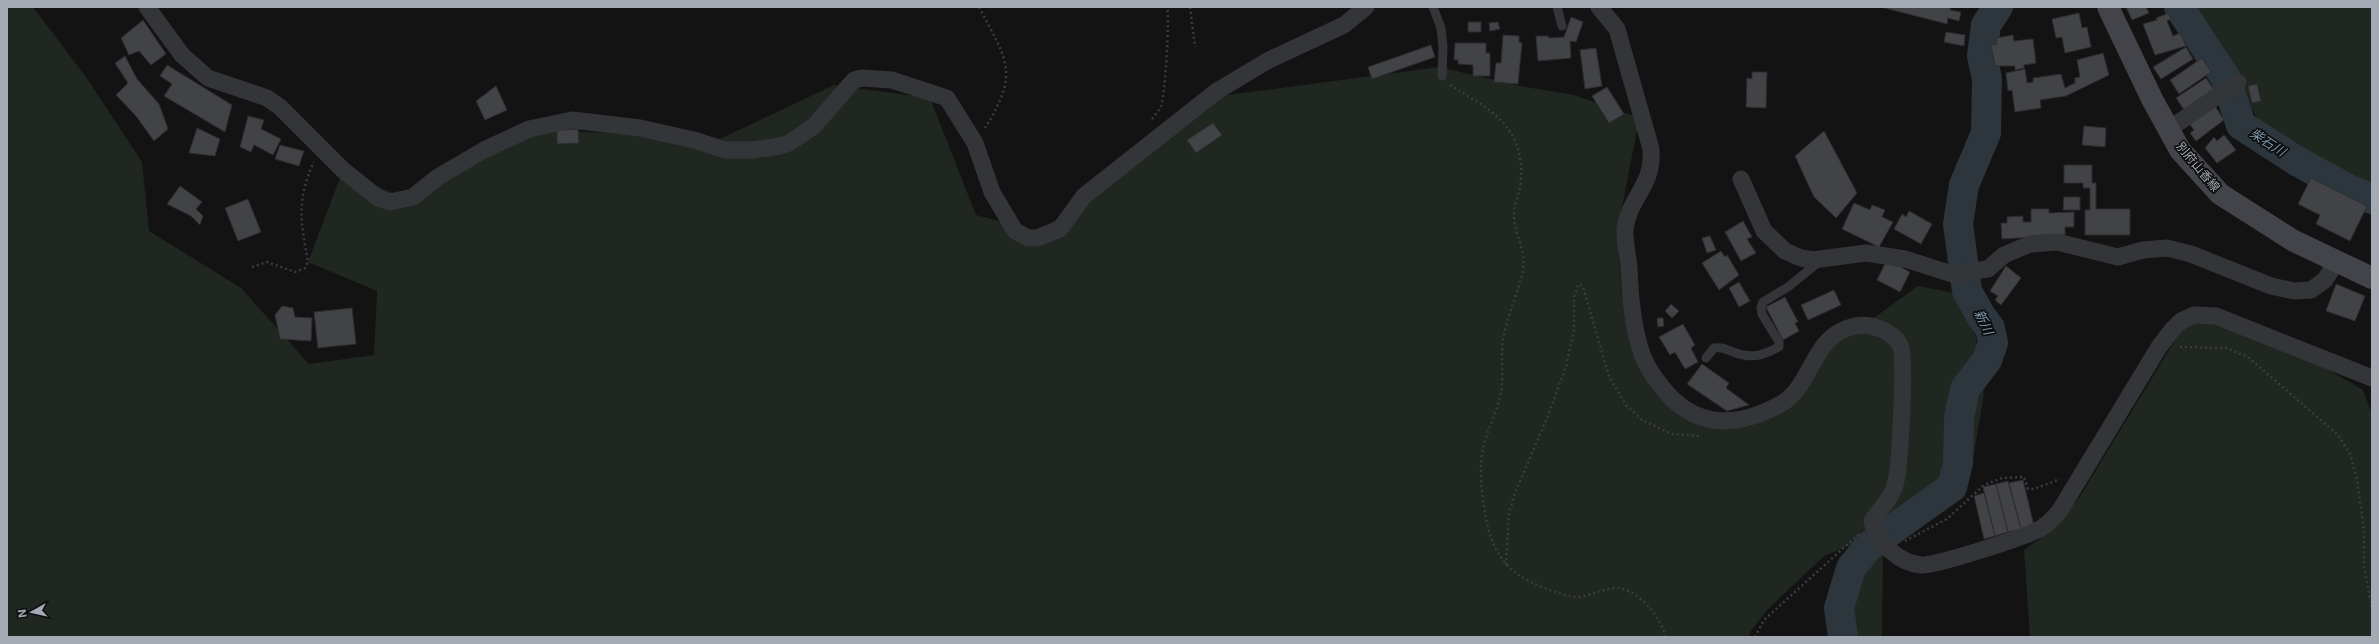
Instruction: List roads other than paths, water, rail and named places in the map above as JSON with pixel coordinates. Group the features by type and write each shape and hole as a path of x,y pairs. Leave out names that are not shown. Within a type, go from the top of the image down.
{"main road":[{"name":"別府山香線","path":"2108,7 2152,98 2180,150 2220,194 2294,241 2372,278"}],"street":[{"path":"147,7 182,55 208,78 267,98 286,112 343,170 378,198 390,202 413,197 438,177 484,150 529,129 572,120 640,128 694,140 725,150 752,150 780,146 789,143 814,126 854,80 862,78 892,80 946,98 975,143 992,192 1015,231 1028,238 1037,238 1060,228 1084,196 1217,91 1269,60 1344,25 1366,7"},
{"path":"1599,7 1616,29 1651,149 1652,166 1646,184 1629,213 1625,229 1631,309 1640,349 1651,373 1671,400 1693,416 1713,422 1756,417 1781,404 1791,396 1828,339 1839,330 1857,326 1872,326 1885,331 1900,346 1904,375 1896,482 1886,505 1877,512 1872,521 1873,530 1904,562 1923,566 2024,535 2043,527 2059,512 2159,347 2180,320 2194,315 2216,316 2372,378"},
{"path":"2169,129 2238,82"},
{"path":"1741,178 1764,231 1778,246 1801,258 1875,254 1905,259 1952,274 1988,269 2004,255 2030,244 2056,242 2118,257 2142,250 2167,248 2191,254 2271,286 2294,291 2311,290 2325,280 2336,262"}],"lane":[{"path":"1433,7 1441,34 1442,76"},
{"path":"1557,7 1562,26"},
{"path":"1706,358 1714,348 1722,347 1737,354 1756,357 1779,347 1779,342 1762,314 1761,307 1763,302 1788,288 1822,258"}],"waterway":[{"name":"新川","path":"1843,637 1839,608 1851,568 1868,547 1952,487 1958,463 1959,418 1965,389 1987,360 1993,343 1990,328 1981,316 1967,291 1958,224 1964,185 1986,133 1987,79 1982,56 1986,25 1998,7"},
{"name":"柴石川","path":"2179,7 2225,77 2241,125 2295,160 2350,190 2372,199"}]}
